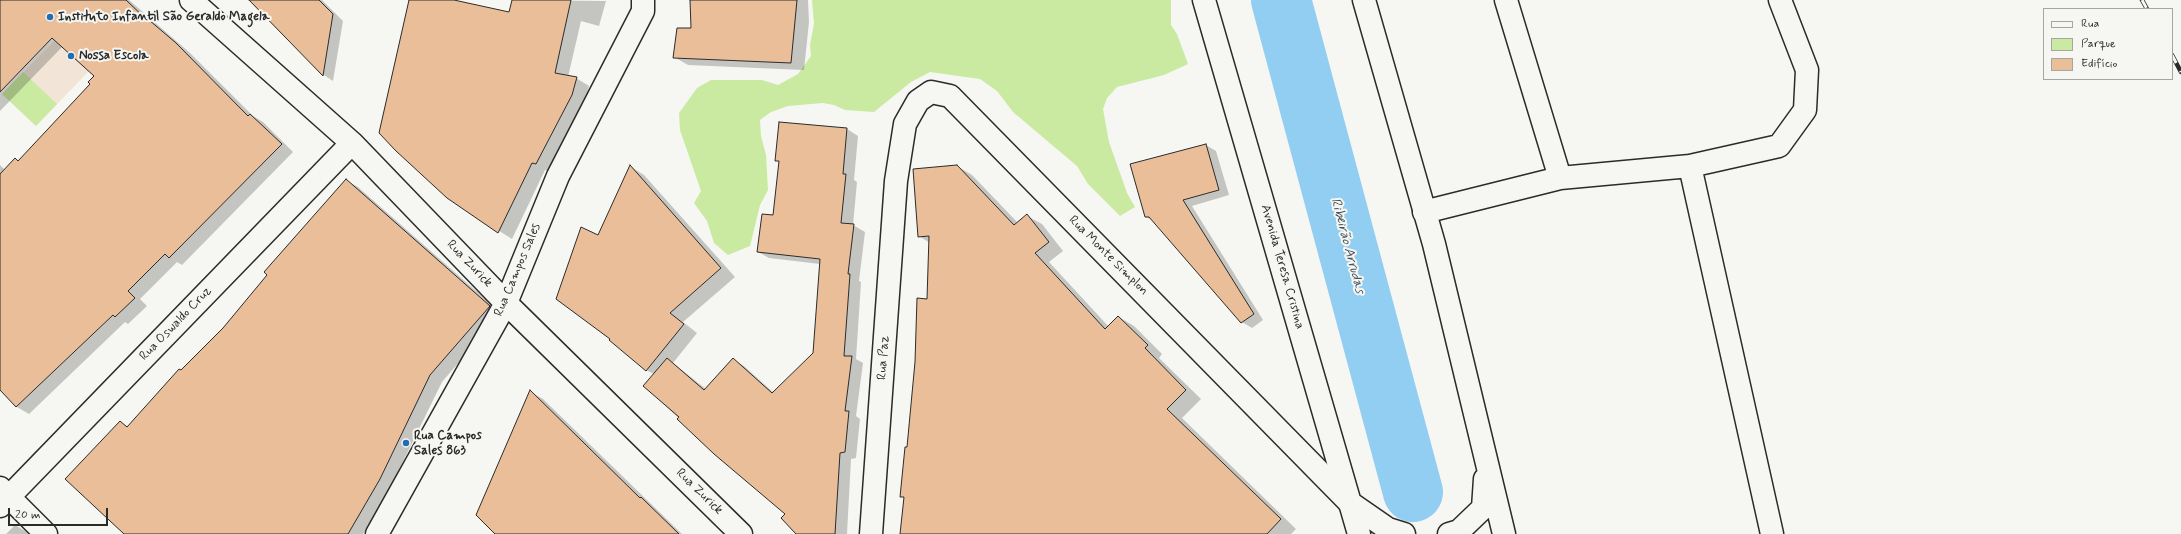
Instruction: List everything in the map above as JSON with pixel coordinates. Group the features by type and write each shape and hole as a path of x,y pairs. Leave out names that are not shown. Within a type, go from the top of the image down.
{"street":[{"name":"Rua Zurick","path":"191,0 352,143 506,303 741,534"},
{"name":"Rua Campos Sales","path":"377,534 506,303 558,176 643,11 643,0"},
{"name":"Avenida Teresa Cristina","path":"1204,0 1359,534"},
{"path":"1364,0 1424,212 1504,534"},
{"path":"1506,0 1560,178"},
{"path":"1424,212 1560,178 1690,166 1779,146 1805,110 1807,70 1780,0"},
{"name":"Rua Monte Simplon","path":"896,181 905,124 918,101 931,92 950,96 1349,502 1388,529 1404,534"},
{"name":"Rua Oswaldo Cruz","path":"3,497 352,143"},
{"path":"1690,166 1772,534"},
{"name":"Rua Paz","path":"871,534 896,181"},
{"path":"1449,534 1459,531 1483,508 1486,459"},
{"path":"3,497 46,534"}],"shaded area":[{"name":"Nossa Escola","path":"142,16 36,126 2,94 55,40"}],"green space":[{"path":"812,0 1171,0 1171,25 1177,34 1188,64 1164,75 1117,87 1107,98 1103,109 1109,142 1127,193 1135,207 1120,216 1088,184 1077,166 1013,112 997,91 980,79 930,72 911,82 874,112 845,110 834,105 823,103 788,106 771,112 760,120 761,136 766,155 768,190 760,205 750,246 728,255 714,243 707,221 694,203 701,191 680,130 679,113 697,88 711,80 762,80 778,85 798,74 811,56 810,45 814,24"},
{"path":"23,72 57,104 36,126 2,94"}],"building":[{"path":"0,0 126,0 148,21 149,20 176,43 248,116 250,114 282,144 169,258 165,254 128,291 135,298 115,317 113,315 16,407 0,390 0,174 15,158 18,161 90,84 88,82 94,76 52,38 0,92"},
{"path":"249,0 319,0 333,14 323,76"},
{"path":"409,0 454,0 509,12 512,0 571,0 555,73 577,77 572,95 536,164 532,163 498,233 447,198 396,151 379,133"},
{"path":"690,0 797,0 791,63 673,58 677,28 691,28"},
{"path":"779,122 847,128 843,174 846,174 841,223 854,224 848,274 850,274 844,356 852,356 845,411 849,411 845,452 840,453 835,534 796,534 781,518 785,514 714,454 677,419 679,417 643,386 667,358 704,390 733,358 772,393 813,353 820,259 757,252 762,214 773,215 779,161 775,161"},
{"path":"1206,144 1219,190 1183,200 1254,314 1241,323 1149,217 1145,217 1130,164"},
{"path":"630,165 721,268 670,313 684,324 646,371 609,340 610,339 556,299 581,227 598,235"},
{"path":"957,165 1014,225 1027,214 1049,242 1035,253 1105,329 1118,316 1148,345 1145,348 1186,390 1167,409 1281,519 1267,534 900,534 904,497 900,497 905,447 907,447 915,362 917,298 927,299 929,236 918,237 913,169"},
{"path":"346,179 490,306 430,375 380,479 348,534 124,534 65,479 120,421 127,427 179,369 181,370 223,328 267,275 264,272"},
{"path":"530,390 640,498 641,497 679,534 495,534 476,515"}],"waterway":[{"name":"Ribeirão Arrudas","path":"1281,0 1413,492"}],"railway":[{"path":"2142,0 2146,8"},
{"path":"2173,57 2181,72"}],"place":[{"name":"Instituto Infantil São Geraldo Magela","path":"50,17"},
{"name":"Nossa Escola","path":"71,56"},
{"name":"Rua Campos Sales 863","path":"406,443"}]}
